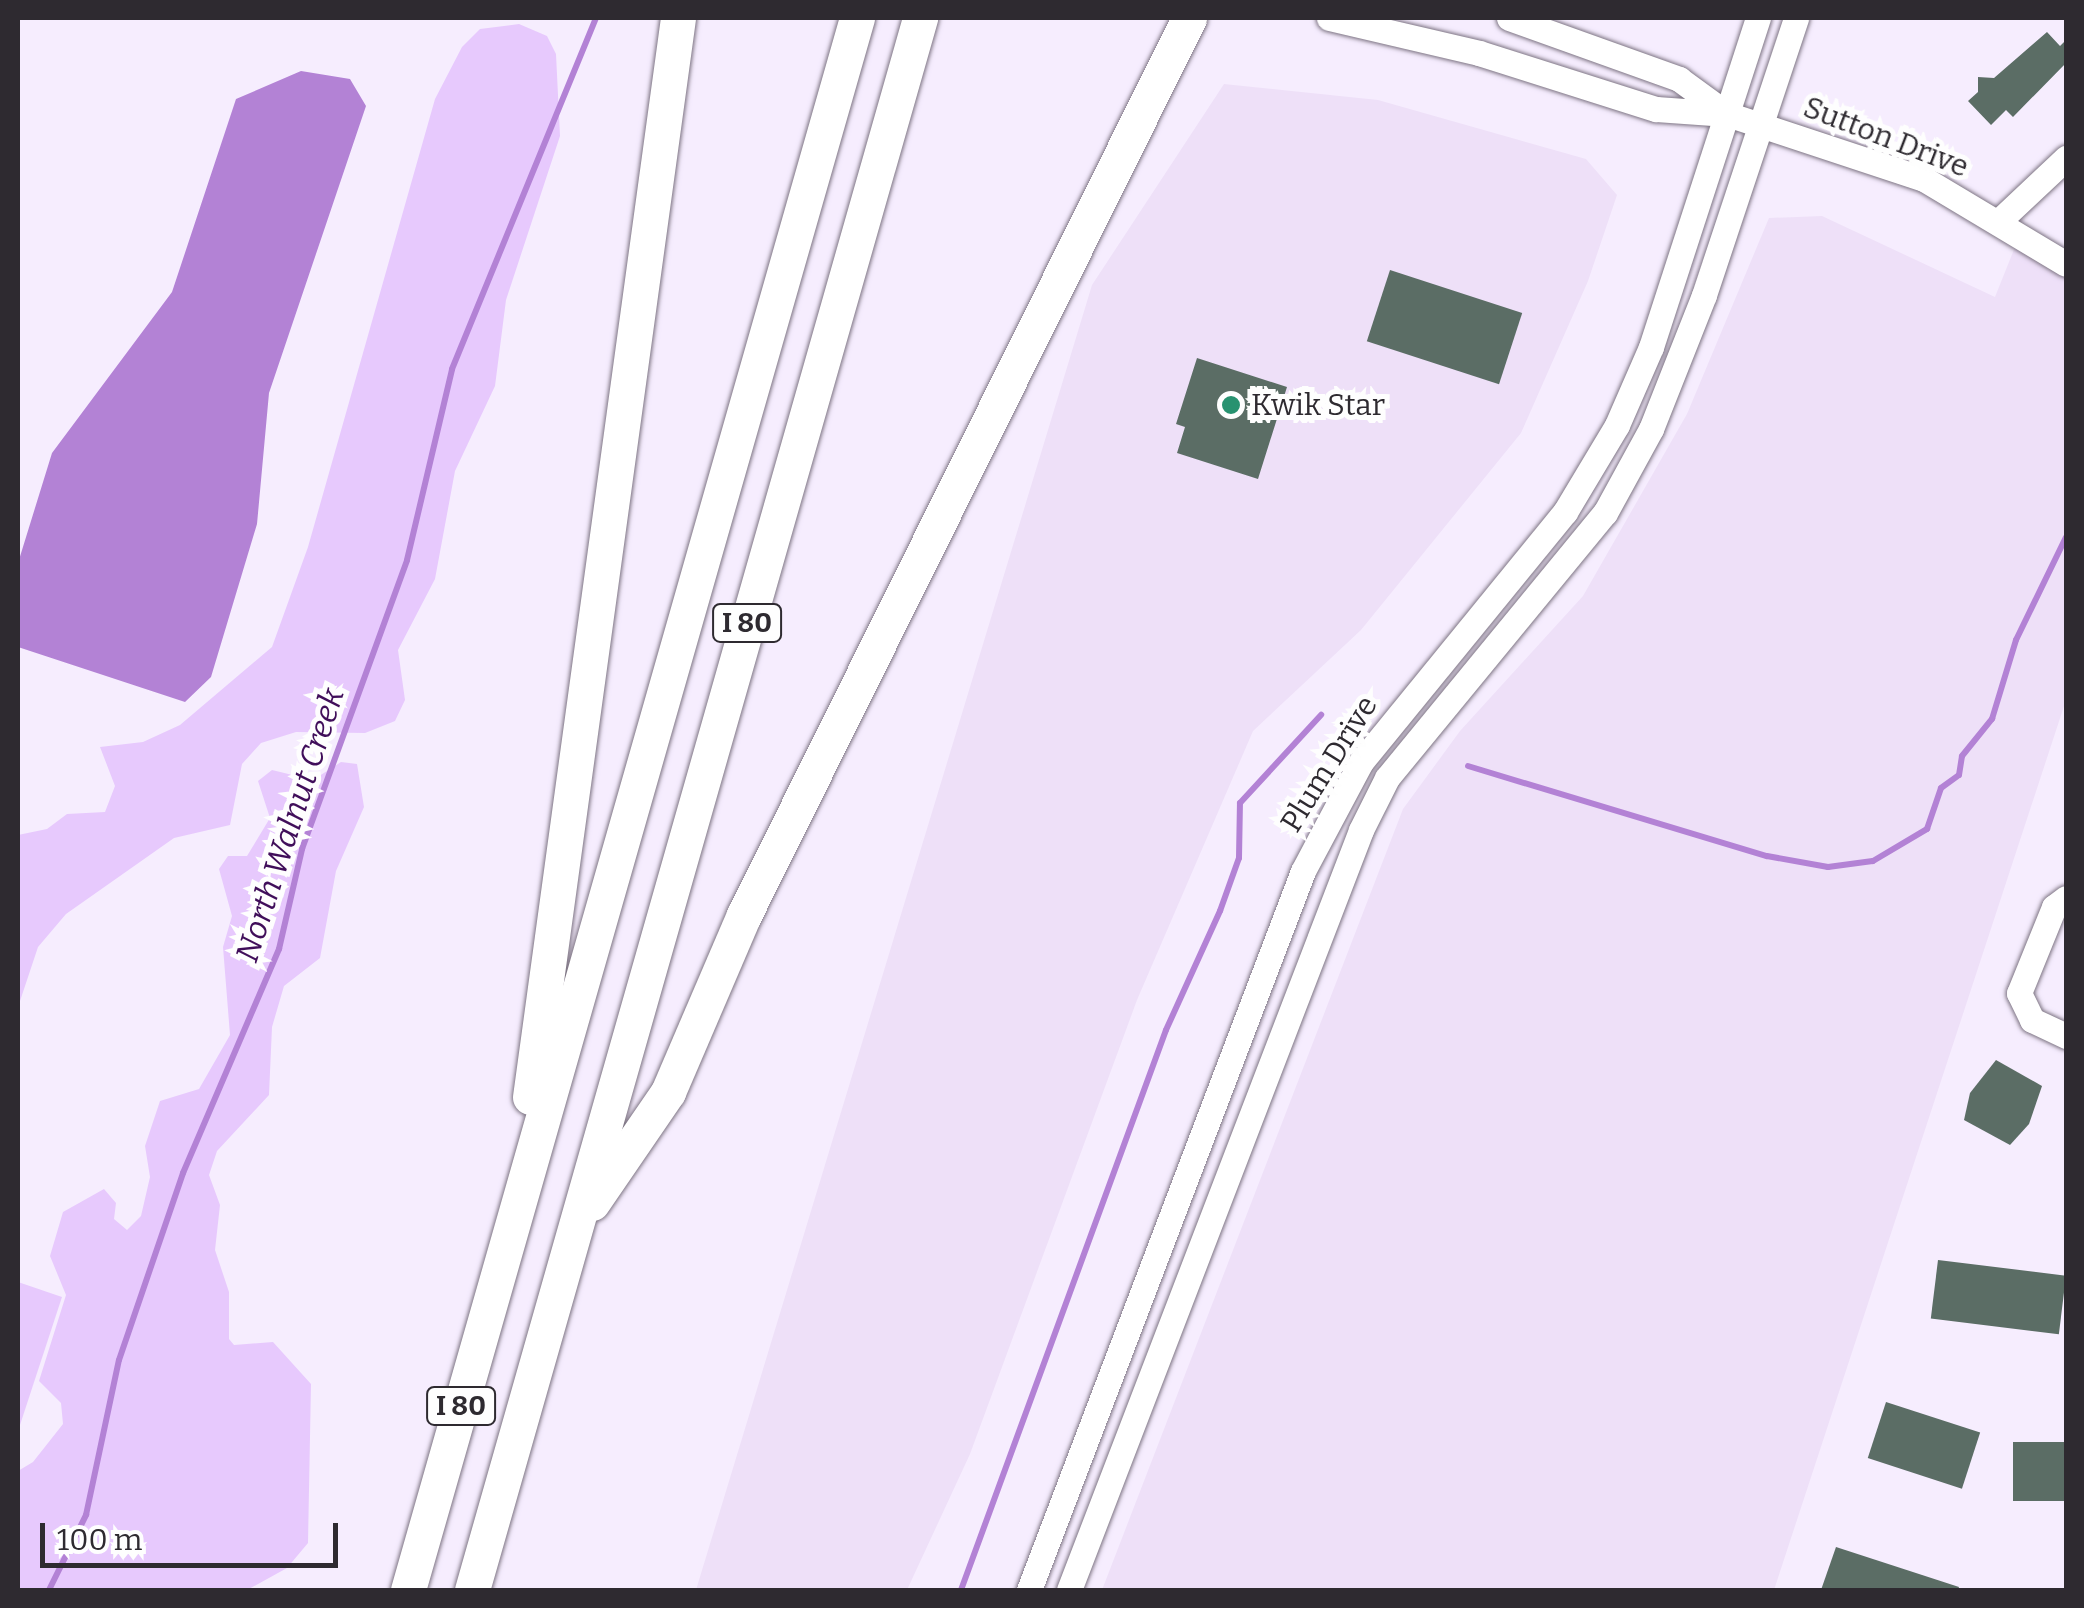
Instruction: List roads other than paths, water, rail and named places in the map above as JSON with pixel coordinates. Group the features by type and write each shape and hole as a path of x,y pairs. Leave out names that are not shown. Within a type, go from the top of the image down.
{"highway":[{"path":"513,1222 678,18"},
{"name":"I 80","path":"408,1590 857,18"},
{"name":"I 80","path":"472,1590 920,18"},
{"path":"574,1228 668,1092 744,915 1189,18"}],"street":[{"path":"1329,18 1479,53 1656,109 1727,114"},
{"path":"1509,18 1679,79 1727,114"},
{"name":"Plum Drive","path":"1029,1590 1303,871 1361,762 1565,512 1617,425 1651,347 1758,18"},
{"name":"Plum Drive","path":"1069,1590 1361,830 1387,778 1605,513 1658,413 1796,18"},
{"name":"Sutton Drive","path":"1727,114 1924,179 2000,220 2066,264"},
{"path":"2000,220 2066,158"},
{"path":"2066,898 2054,907 2020,992 2032,1020 2066,1036"}],"waterway":[{"name":"North Walnut Creek","path":"49,1590 86,1515 119,1360 183,1173 279,949 302,849 407,560 452,369 596,18"},
{"path":"1468,766 1767,856 1828,867 1873,861 1927,829 1941,788 1959,775 1962,756 1992,719 2016,640 2066,537"},
{"path":"961,1590 1166,1030 1220,911 1239,858 1240,803 1321,715"}],"place":[{"name":"Kwik Star","path":"1231,405"}]}
